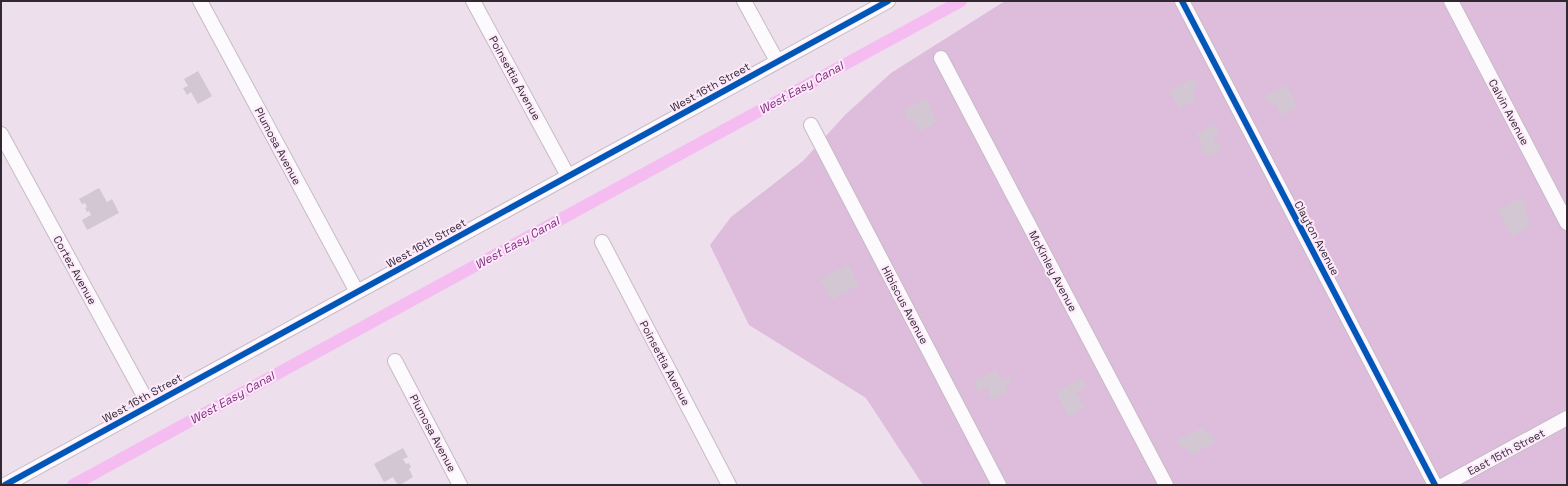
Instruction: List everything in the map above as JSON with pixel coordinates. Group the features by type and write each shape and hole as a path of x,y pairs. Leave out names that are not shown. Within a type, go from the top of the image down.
{"street":[{"name":"Plumosa Avenue","path":"200,1 357,292"},
{"name":"Poinsettia Avenue","path":"473,1 568,176"},
{"path":"744,1 777,61"},
{"name":"West 16th Street","path":"5,485 888,1"},
{"name":"Clayton Avenue","path":"1182,1 1435,485"},
{"name":"Calvin Avenue","path":"1451,1 1567,222"},
{"name":"McKinley Avenue","path":"942,58 1166,485"},
{"name":"Hibiscus Avenue","path":"811,126 999,485"},
{"name":"Cortez Avenue","path":"1,134 149,405"},
{"name":"Poinsettia Avenue","path":"602,242 729,485"},
{"name":"Plumosa Avenue","path":"395,360 460,485"},
{"name":"East 15th Street","path":"1444,485 1567,418"}],"shaded area":[{"path":"1005,1 1567,1 1567,485 923,485 866,398 749,325 710,245 731,217 803,161 845,115 891,73"}],"building":[{"path":"198,71 212,96 198,104 191,92 187,95 183,88 188,86 184,79"},
{"path":"1193,78 1198,87 1194,89 1196,93 1193,95 1196,100 1179,109 1169,91"},
{"path":"1286,85 1298,107 1282,115 1275,103 1270,105 1265,96"},
{"path":"926,98 937,122 920,132 914,120 909,123 903,111"},
{"path":"1215,124 1220,134 1213,137 1216,143 1219,141 1220,144 1218,145 1221,151 1208,157 1205,152 1202,154 1199,148 1203,147 1196,134"},
{"path":"99,188 107,202 112,199 119,213 87,230 82,220 91,215 85,208 87,207 85,203 82,204 79,199"},
{"path":"1522,197 1527,206 1524,207 1528,215 1526,217 1531,226 1512,237 1498,210"},
{"path":"848,264 859,285 831,300 820,279"},
{"path":"996,370 1001,380 1008,376 1011,383 1005,386 1008,392 992,400 987,391 990,390 988,387 979,392 973,382"},
{"path":"1081,378 1086,388 1075,393 1077,396 1079,395 1081,399 1079,400 1081,403 1084,403 1085,408 1069,417 1056,391"},
{"path":"1202,427 1205,433 1209,431 1215,443 1191,455 1186,447 1182,449 1177,440"},
{"path":"403,448 408,457 403,459 406,464 409,463 411,467 409,469 413,477 400,485 398,485 393,477 384,482 374,464"}],"waterway":[{"name":"West Easy Canal","path":"73,485 961,1"}],"cycle path":[{"path":"5,485 888,1"},
{"path":"1182,1 1435,485"}]}
